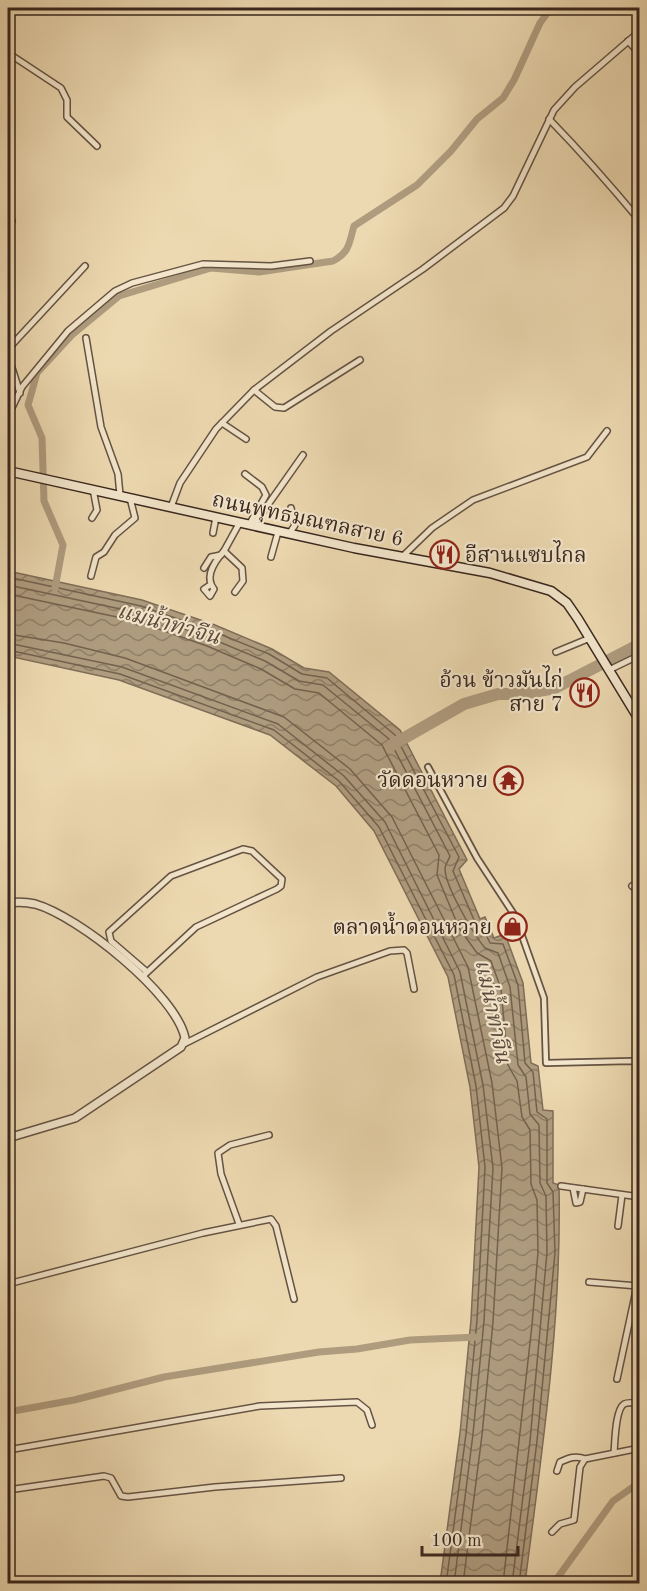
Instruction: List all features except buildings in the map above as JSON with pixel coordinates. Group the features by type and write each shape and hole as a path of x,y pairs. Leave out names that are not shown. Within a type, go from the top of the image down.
{"main road":[{"name":"ถนนพุทธมณฑลสาย 6","path":"8,471 320,541 490,573 552,591 567,603 639,719"}],"street":[{"path":"171,507 180,483 222,423 254,390 331,331 423,269 504,208 513,196 549,119 575,87 639,31"},
{"path":"628,41 639,54"},
{"path":"8,53 61,87 68,99 67,117 97,146"},
{"path":"549,119 614,189 639,221"},
{"path":"8,229 12,221"},
{"path":"8,416 20,393 68,331 115,291 132,283 203,264 271,266 310,261"},
{"path":"8,349 85,266"},
{"path":"86,338 101,427 118,474 120,495"},
{"path":"8,355 20,393"},
{"path":"254,390 274,406 284,408 360,360"},
{"path":"222,423 246,439"},
{"path":"402,557 432,528 473,500 587,457 607,431"},
{"path":"210,585 210,574 222,553 303,455"},
{"path":"244,474 262,487 266,495 247,524"},
{"path":"92,518 97,510 93,489"},
{"path":"91,576 96,557 104,552 115,535 135,518 130,497"},
{"path":"288,534 295,525 291,508"},
{"path":"213,533 216,518"},
{"path":"271,557 278,531"},
{"path":"204,568 211,557 222,553"},
{"path":"222,553 242,568 243,582 235,592"},
{"path":"556,652 590,638"},
{"path":"606,664 639,656"},
{"path":"428,767 477,858 515,916 544,998 546,1063 630,1061 639,1063"},
{"path":"144,974 196,927 232,908 271,892 281,886 282,879 252,852 243,849 171,876 109,932 111,941 144,974 175,1014 183,1031 184,1044"},
{"path":"632,886 639,892"},
{"path":"8,903 35,904 61,916 95,936 144,974"},
{"path":"8,1138 75,1118 184,1044 317,977 390,951 404,950 407,953 414,989"},
{"path":"239,1224 221,1174 218,1153 230,1145 269,1135"},
{"path":"561,1186 639,1197"},
{"path":"573,1188 576,1203 580,1202 583,1189"},
{"path":"618,1226 622,1195"},
{"path":"8,1284 265,1219 274,1221 294,1299"},
{"path":"589,1282 638,1286 617,1379"},
{"path":"8,1450 260,1406 357,1402 367,1410 372,1425"},
{"path":"614,1453 616,1427 621,1408 628,1403 639,1404"},
{"path":"556,1471 560,1462 566,1459 579,1456 585,1459 639,1448"},
{"path":"552,1532 560,1524 574,1520 580,1467 585,1459"},
{"path":"8,1490 104,1476 111,1478 121,1497 128,1497 215,1487 341,1478"}],"water":[{"name":"แม่น้ำท่าจีน","path":"8,571 142,600 215,625 272,649 304,668 329,672 400,730 467,860 459,869 480,919 485,917 494,938 505,934 523,983 531,1063 538,1066 543,1110 553,1111 553,1183 559,1185 557,1285 550,1385 525,1583 440,1583 460,1433 471,1320 479,1167 470,1087 448,977 374,831 336,786 270,735 119,680 8,656"}],"waterway":[{"path":"55,588 63,545 44,501 42,438 28,405 37,373 73,334 119,296 211,268 259,272 333,261 339,258 348,246 354,226 417,185 451,151 477,119 503,98 514,80 540,23 551,8"},
{"path":"392,745 464,704 498,694 522,694 555,688 640,644"},
{"path":"8,1412 74,1400 164,1377 319,1352 357,1349 410,1340 478,1337"},
{"path":"553,1584 613,1501 640,1482"}],"place":[{"name":"อีสานแซบไกล","path":"444,555"},
{"name":"อ้วน ข้าวมันไก่ สาย 7","path":"584,692"},
{"name":"วัดดอนหวาย","path":"509,780"},
{"name":"ตลาดน้ำดอนหวาย","path":"513,927"}]}
